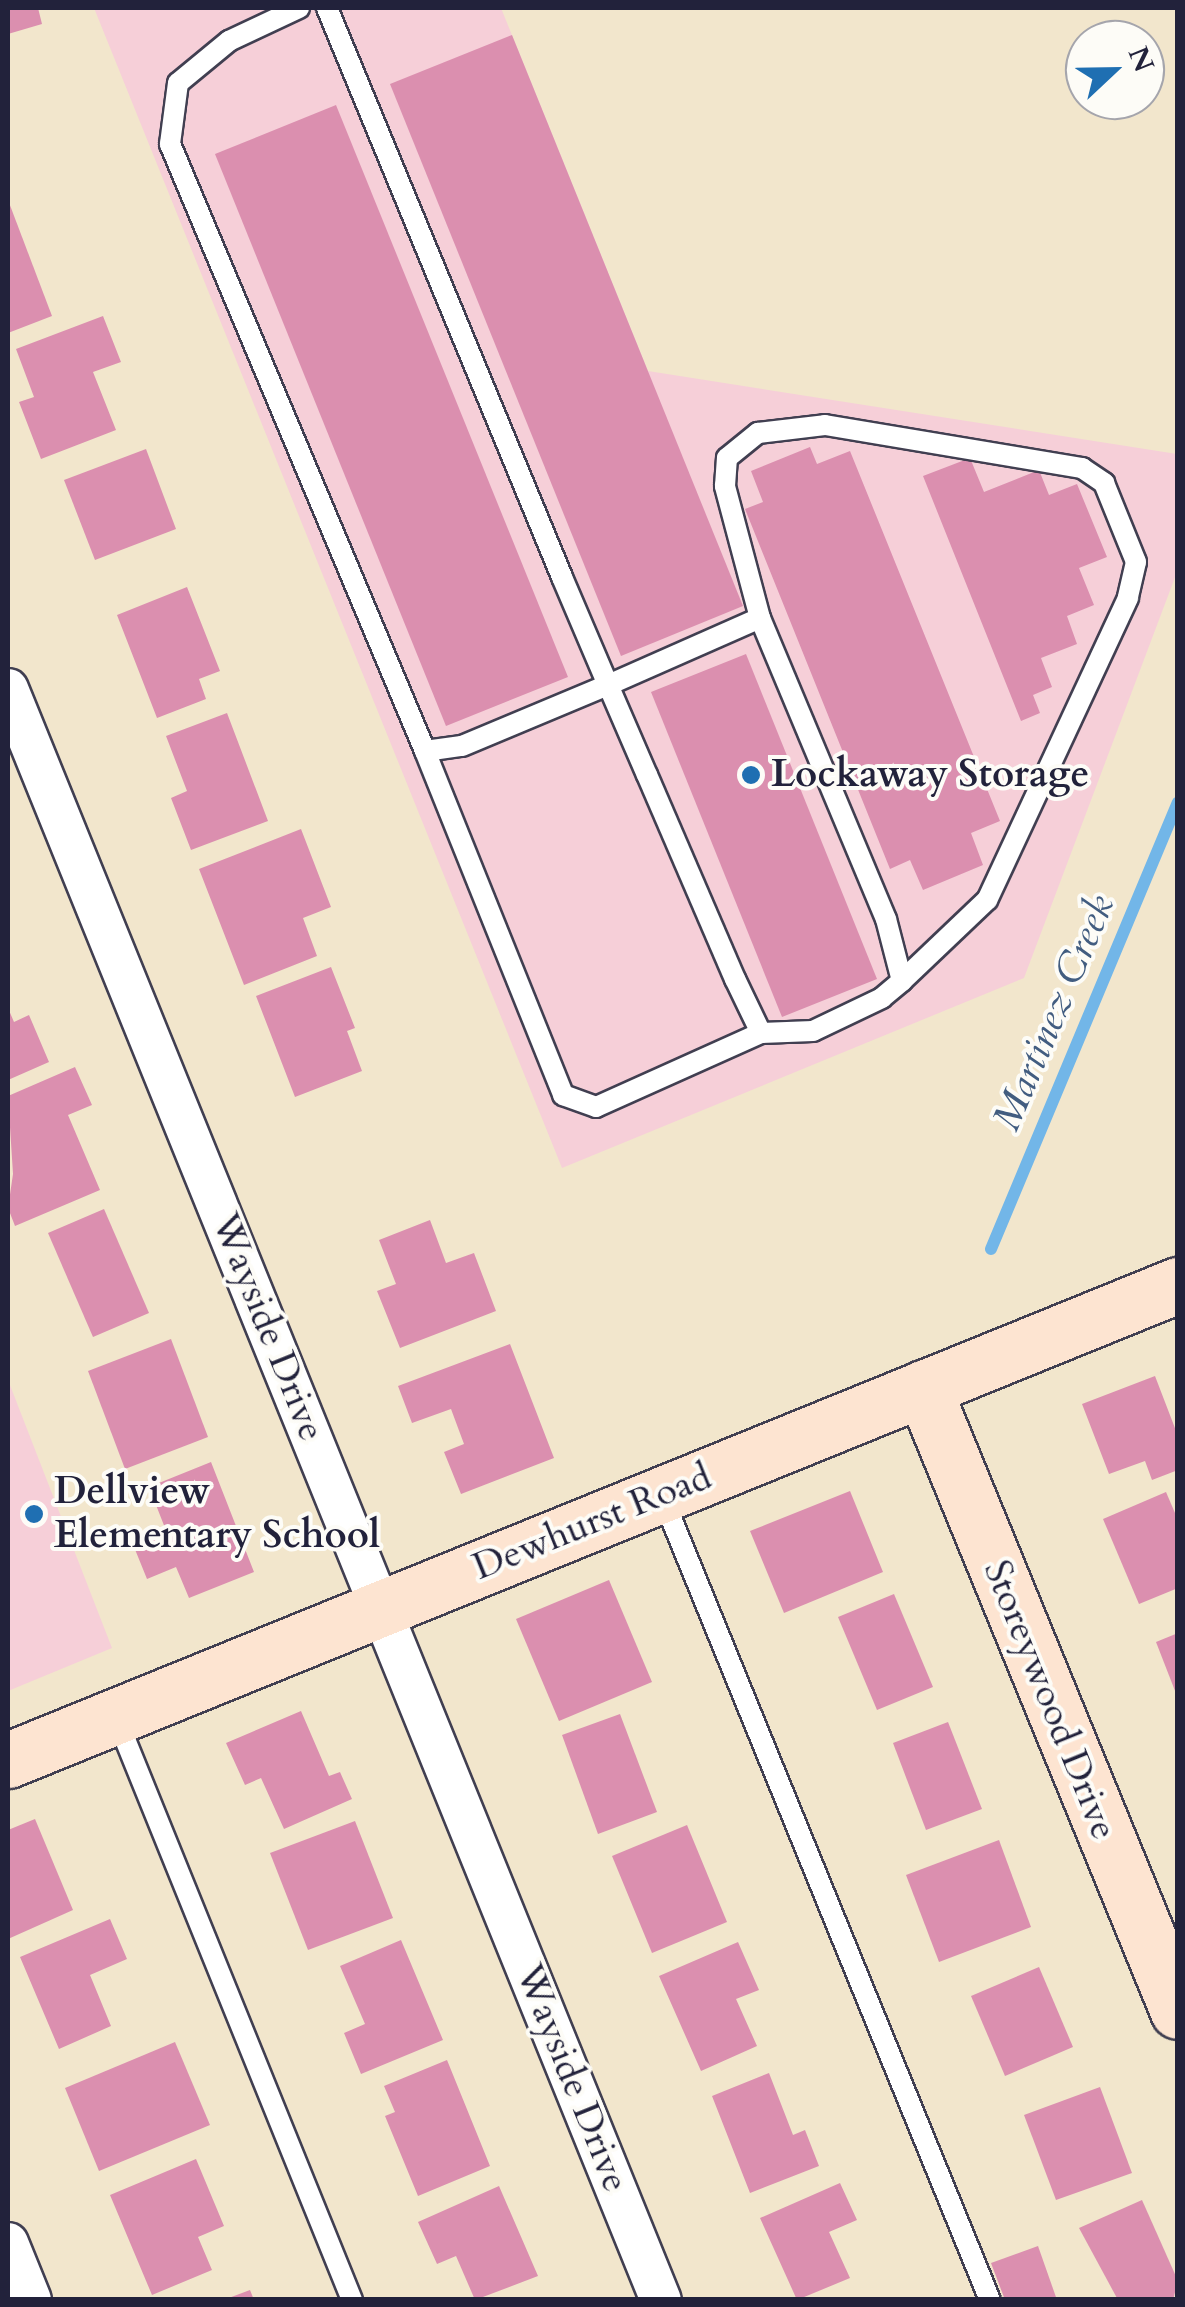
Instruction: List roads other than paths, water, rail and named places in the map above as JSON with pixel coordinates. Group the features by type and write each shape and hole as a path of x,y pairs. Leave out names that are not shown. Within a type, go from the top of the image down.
{"street":[{"name":"Wayside Drive","path":"8,689 661,2300"},
{"name":"Dewhurst Road","path":"8,1760 1178,1286"},
{"name":"Storeywood Drive","path":"923,1388 1178,2011"},
{"path":"8,2242 31,2300"}],"lane":[{"path":"300,8 229,42 178,83 170,144 425,750 563,1095 596,1107 761,1034 813,1032 902,981 987,900 1128,598 1136,562 1104,483 1082,468 825,425 758,434 727,458 725,486 760,618 886,919 902,981"},
{"path":"327,8 608,685 761,1034"},
{"path":"425,750 462,746 760,618"},
{"path":"661,1494 990,2300"},
{"path":"116,1716 352,2300"}],"waterway":[{"name":"Martinez Creek","path":"991,1249 1178,803"}],"place":[{"name":"Lockaway Storage","path":"751,775"},
{"name":"Dellview Elementary School","path":"34,1514"}]}
